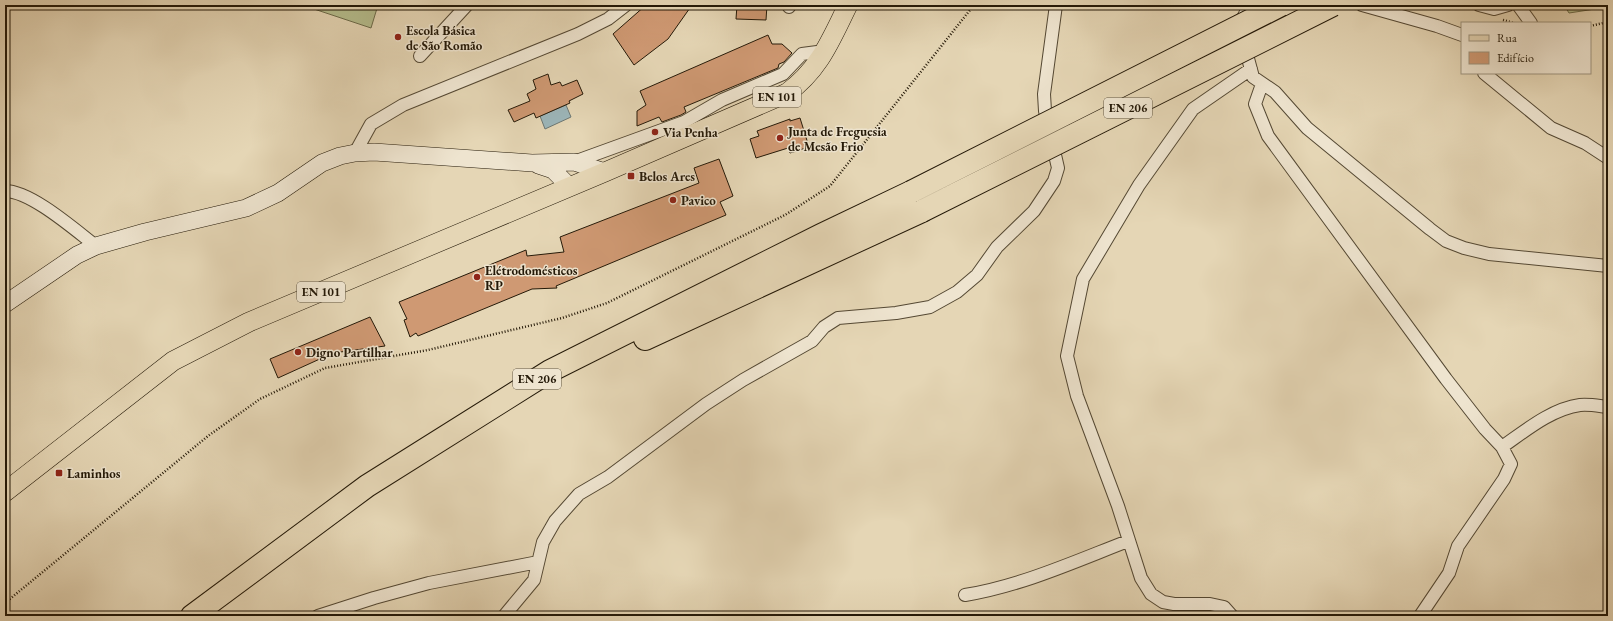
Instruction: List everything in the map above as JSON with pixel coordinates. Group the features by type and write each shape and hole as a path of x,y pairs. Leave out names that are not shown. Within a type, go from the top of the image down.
{"highway":[{"name":"EN 206","path":"192,616 367,486 550,371 821,235 911,192 1281,5"},
{"name":"EN 206","path":"210,616 386,483 506,409 610,356 922,211 1334,5"}],"main road":[{"name":"EN 101","path":"5,492 173,360 249,322 606,172 787,92 802,82 814,68 825,52 848,5"}],"street":[{"path":"420,56 467,5"},
{"path":"355,153 371,124 403,105 578,34 608,18 626,5"},
{"path":"504,616 534,580 543,542 554,521 579,494 608,477 706,404 743,380 812,341 824,327 838,318 896,313 930,307 957,292 977,275 996,247 1034,211 1054,181 1058,168 1045,111 1044,94 1056,5"},
{"path":"1250,5 1239,25 1253,78 1275,92 1307,128 1446,241 1464,248 1489,254 1608,266"},
{"path":"1362,5 1437,26 1461,35"},
{"path":"1479,5 1494,9 1508,5"},
{"path":"1518,5 1530,22"},
{"path":"553,170 684,122 722,100 783,74 802,54 825,52"},
{"path":"1232,616 1224,607 1217,605 1174,604 1163,602 1151,594 1141,578 1118,506 1076,396 1067,356 1083,279 1138,186 1193,109 1250,69"},
{"path":"1485,74 1551,128 1585,143 1608,158"},
{"path":"1262,84 1254,104 1268,136 1446,379 1485,429 1502,447 1511,464 1504,479 1461,540 1449,573 1420,616"},
{"path":"5,304 77,255 96,246 145,232 246,208 278,193 322,163 340,156 355,153 374,152 532,163 574,162 606,172"},
{"path":"532,163 553,170 570,187"},
{"path":"550,195 553,170"},
{"path":"5,191 11,191 39,203 96,246"},
{"path":"1502,447 1534,424 1559,412 1580,405 1608,407"},
{"path":"965,595 986,592 1046,572 1128,541"},
{"path":"318,616 374,598 429,583 538,562"}],"path":[{"path":"5,603 208,436 260,399 325,368 428,350 562,318 607,303 785,215 830,186 974,5"},
{"path":"1591,26 1608,22"}],"green space":[{"path":"302,5 378,5 371,28"},
{"path":"1564,5 1608,5 1608,7 1569,13"}],"water":[{"path":"566,105 571,117 545,129 540,116"}],"building":[{"path":"646,5 692,5 668,39 634,65 613,34"},
{"path":"737,5 767,5 766,20 736,19"},
{"path":"768,35 772,44 782,44 792,53 784,62 779,64 778,68 684,107 686,112 681,115 662,122 659,117 637,126 637,111 646,105 640,91"},
{"path":"548,74 551,85 560,82 562,86 577,80 583,94 569,101 570,103 536,118 534,113 514,122 508,110 530,101 527,94 536,89 533,80"},
{"name":"Junta de Freguesia de Mesão Frio","path":"800,118 809,147 790,153 788,148 756,158 750,139 759,136 757,131 790,119 790,121"},
{"path":"719,159 733,196 720,202 726,215 556,286 557,288 532,289 418,336 416,333 410,337 404,320 407,319 399,302 526,250 527,256 564,252 560,237 699,183 694,168"},
{"path":"370,317 385,346 333,353 278,378 270,359"}],"place":[{"name":"Escola Básica de São Romão","path":"398,37"},
{"name":"Via Penha","path":"655,132"},
{"name":"Junta de Freguesia de Mesão Frio","path":"780,138"},
{"name":"Belos Ares","path":"631,176"},
{"name":"Pavico","path":"673,200"},
{"name":"Elétrodomésticos RP","path":"477,277"},
{"name":"Digno Partilhar","path":"298,352"},
{"name":"Laminhos","path":"59,473"}]}
